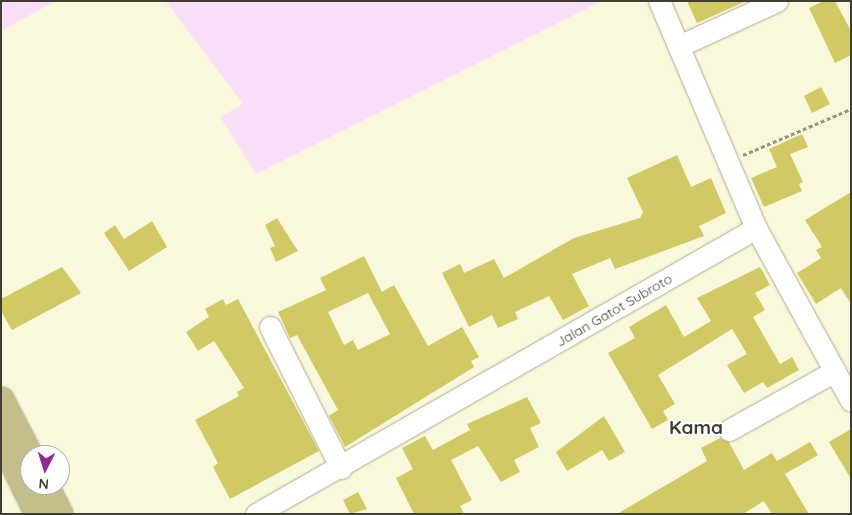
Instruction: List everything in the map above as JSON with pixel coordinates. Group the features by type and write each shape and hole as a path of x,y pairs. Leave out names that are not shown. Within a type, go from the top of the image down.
{"main road":[{"path":"1,400 24,445"},
{"path":"1,438 38,514"},
{"path":"50,495 60,514"}],"street":[{"path":"659,1 756,228 851,401"},
{"path":"679,46 777,1"},
{"name":"Jalan Gatot Subroto","path":"256,514 341,468 756,228"},
{"path":"270,327 341,468"},
{"path":"729,430 834,372"}],"path":[{"path":"728,161 851,109"}],"shaded area":[{"path":"1,1 56,1 1,31"},
{"path":"165,1 602,1 256,174 220,117 243,104"}],"building":[{"path":"687,1 746,1 697,23"},
{"path":"823,1 835,1 851,31 851,55 835,63 809,8"},
{"path":"821,87 830,104 812,113 804,96"},
{"path":"802,134 808,147 790,154 803,182 799,184 802,191 764,207 751,178 777,167 769,149"},
{"path":"677,155 691,187 711,178 726,213 699,226 704,236 615,269 610,258 572,274 589,306 563,320 549,296 515,312 518,319 498,328 492,315 469,327 442,273 460,264 464,273 494,259 504,278 574,238 640,218 643,212 627,178"},
{"path":"851,192 851,304 841,288 816,304 797,273 821,258 816,250 822,247 805,220"},
{"path":"277,218 298,251 276,262 270,248 275,246 265,225"},
{"path":"152,221 167,247 129,271 104,233 115,225 124,239"},
{"path":"364,256 382,292 394,285 428,346 462,327 479,357 471,361 474,367 345,447 329,416 338,410 297,335 290,338 278,312 326,290 320,278","holes":["368,293 390,334 358,350 353,340 344,345 328,312"]},
{"path":"62,267 81,293 12,330 1,311 1,299"},
{"path":"760,267 770,285 755,293 765,310 753,317 780,364 792,357 799,370 767,388 763,382 744,393 727,365 747,354 732,329 658,375 675,404 663,411 668,420 652,429 608,353 635,338 629,327 666,305 684,337 711,321 697,298"},
{"path":"223,299 226,305 238,299 319,451 230,499 213,467 218,463 195,420 239,396 237,392 244,388 214,341 198,351 186,332 209,317 205,309"},
{"path":"527,397 541,423 530,428 539,447 514,460 520,472 501,482 478,446 451,460 472,500 460,506 464,514 414,514 396,478 413,469 402,448 425,436 433,450 470,430 467,424"},
{"path":"604,416 625,452 609,461 602,450 567,471 556,452"},
{"path":"851,429 851,479 829,442"},
{"path":"720,438 729,442 744,470 772,453 777,461 810,442 818,455 785,474 809,514 772,514 764,501 743,514 617,514 707,461 701,448"},
{"path":"358,492 367,509 350,514 343,500"}],"district":[{"name":"Kama","path":"696,428"}]}
